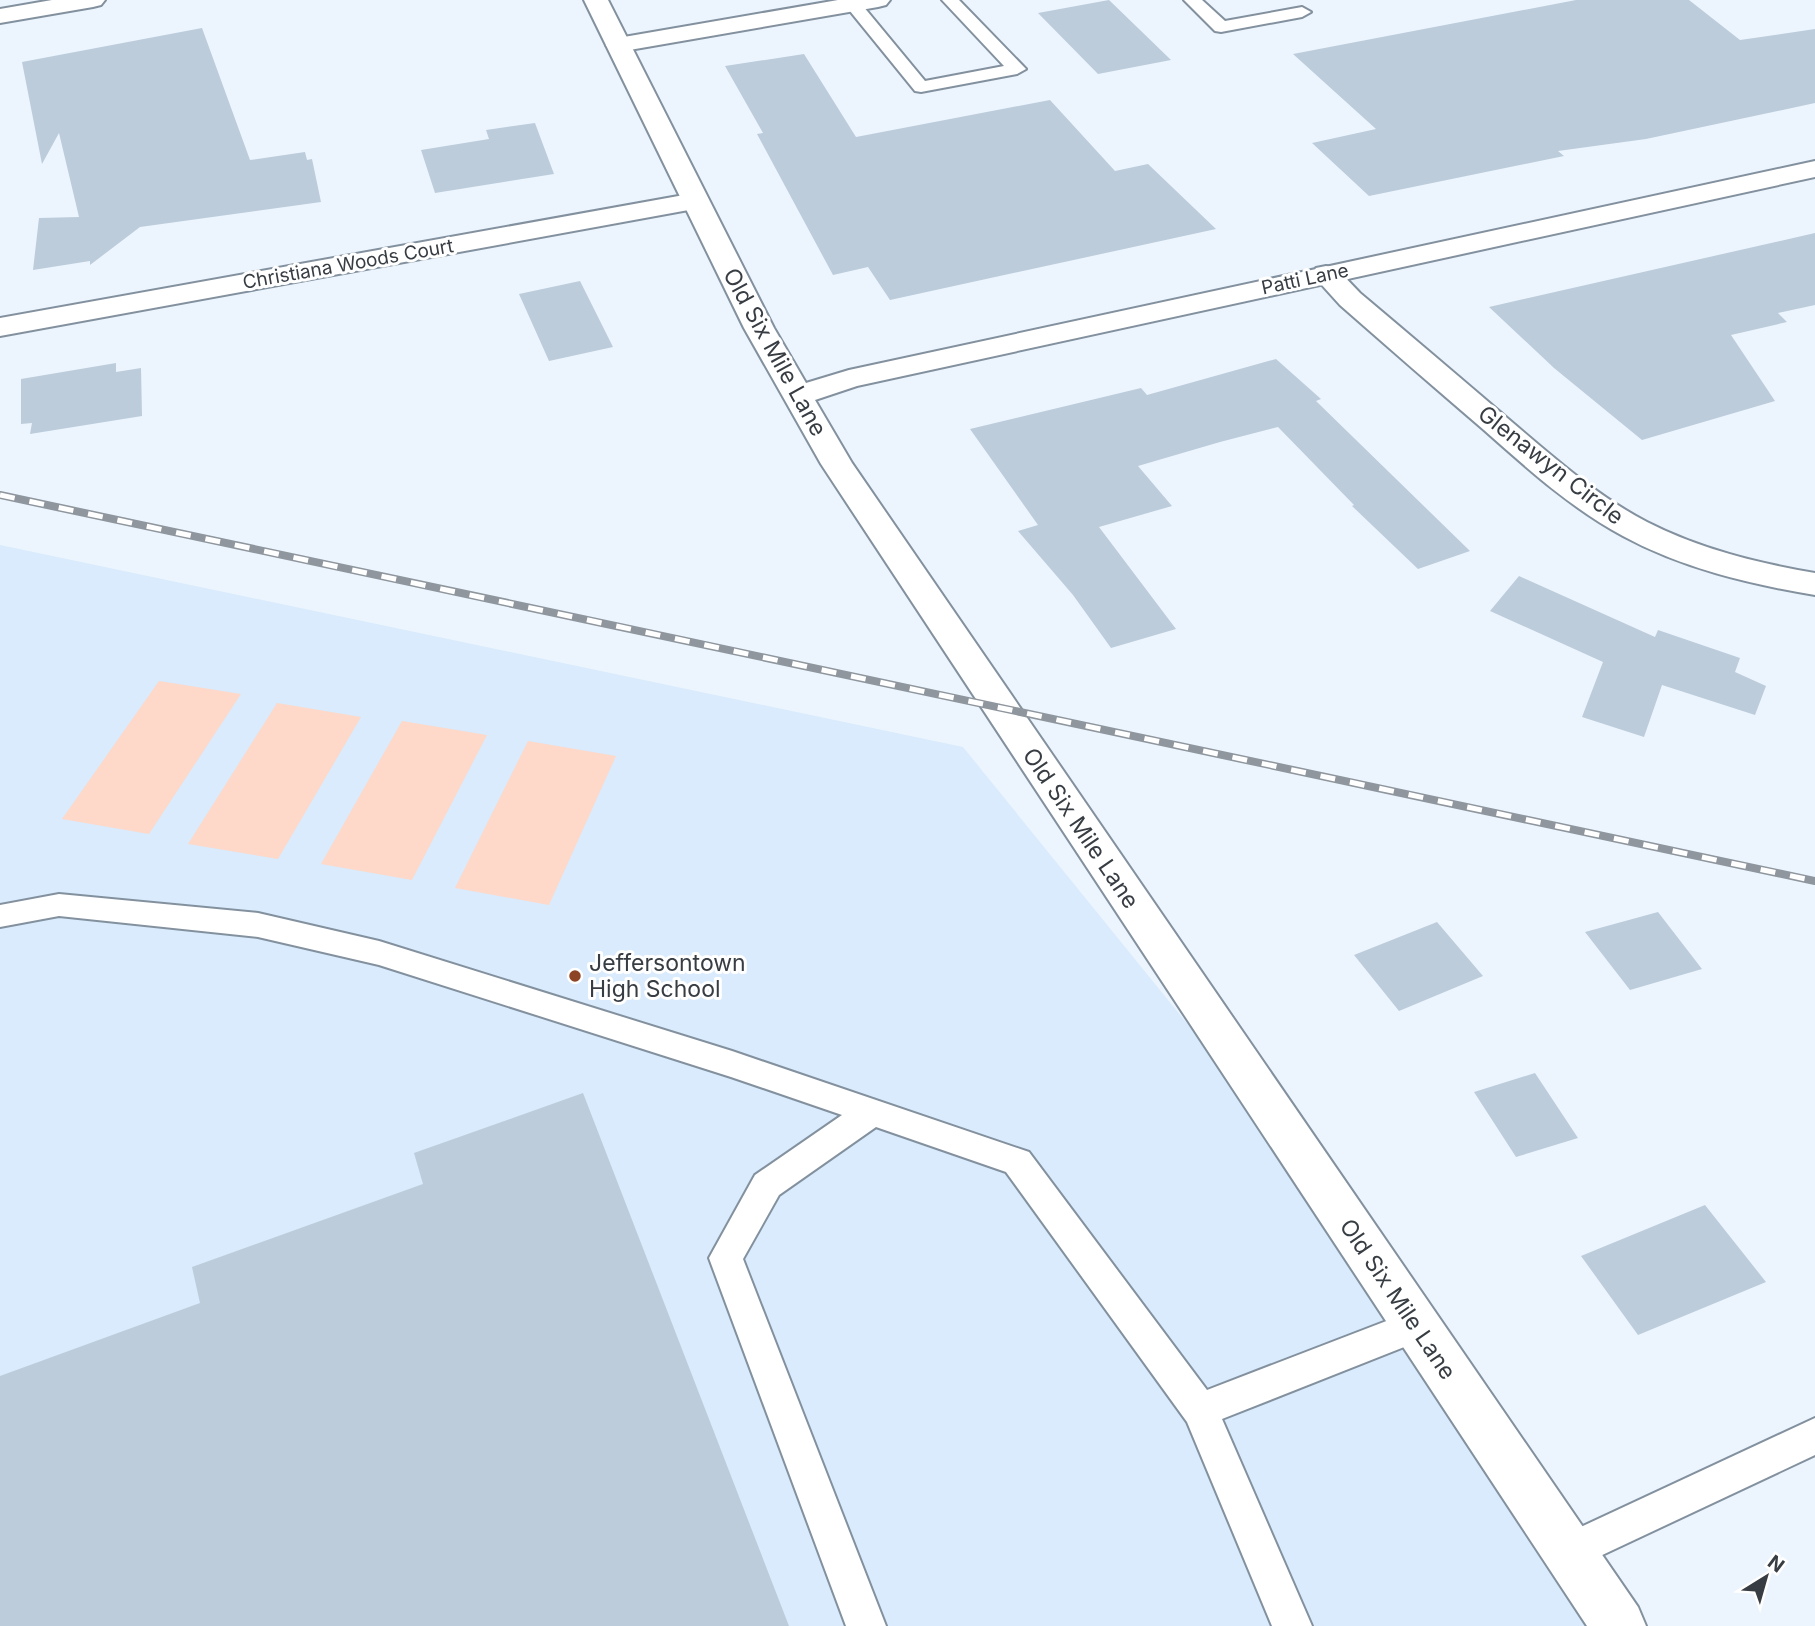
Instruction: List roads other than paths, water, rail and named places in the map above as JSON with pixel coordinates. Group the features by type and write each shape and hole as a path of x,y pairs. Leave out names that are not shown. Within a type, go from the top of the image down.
{"street":[{"path":"0,16 93,0"},
{"name":"Old Six Mile Lane","path":"596,0 695,201 796,396 845,476 1619,1626"},
{"path":"618,45 851,2 878,0"},
{"name":"Patti Lane","path":"796,396 849,379 1815,169"},
{"name":"Christiana Woods Court","path":"0,327 695,201"},
{"name":"Glenawyn Circle","path":"1326,274 1350,299 1598,508 1637,531 1682,551 1731,567 1815,584"}],"lane":[{"path":"851,2 921,87 1017,69 950,0"},
{"path":"1192,0 1222,26 1302,12 1288,0"},
{"path":"0,916 59,905 258,925 379,953 732,1064 1017,1162 1200,1410 1292,1626"},
{"path":"866,1626 726,1258 767,1185 871,1113"},
{"path":"1200,1410 1415,1326"},
{"path":"1568,1552 1815,1436"}],"railway":[{"path":"0,495 1815,881"}],"place":[{"name":"Jeffersontown High School","path":"575,976"}]}
